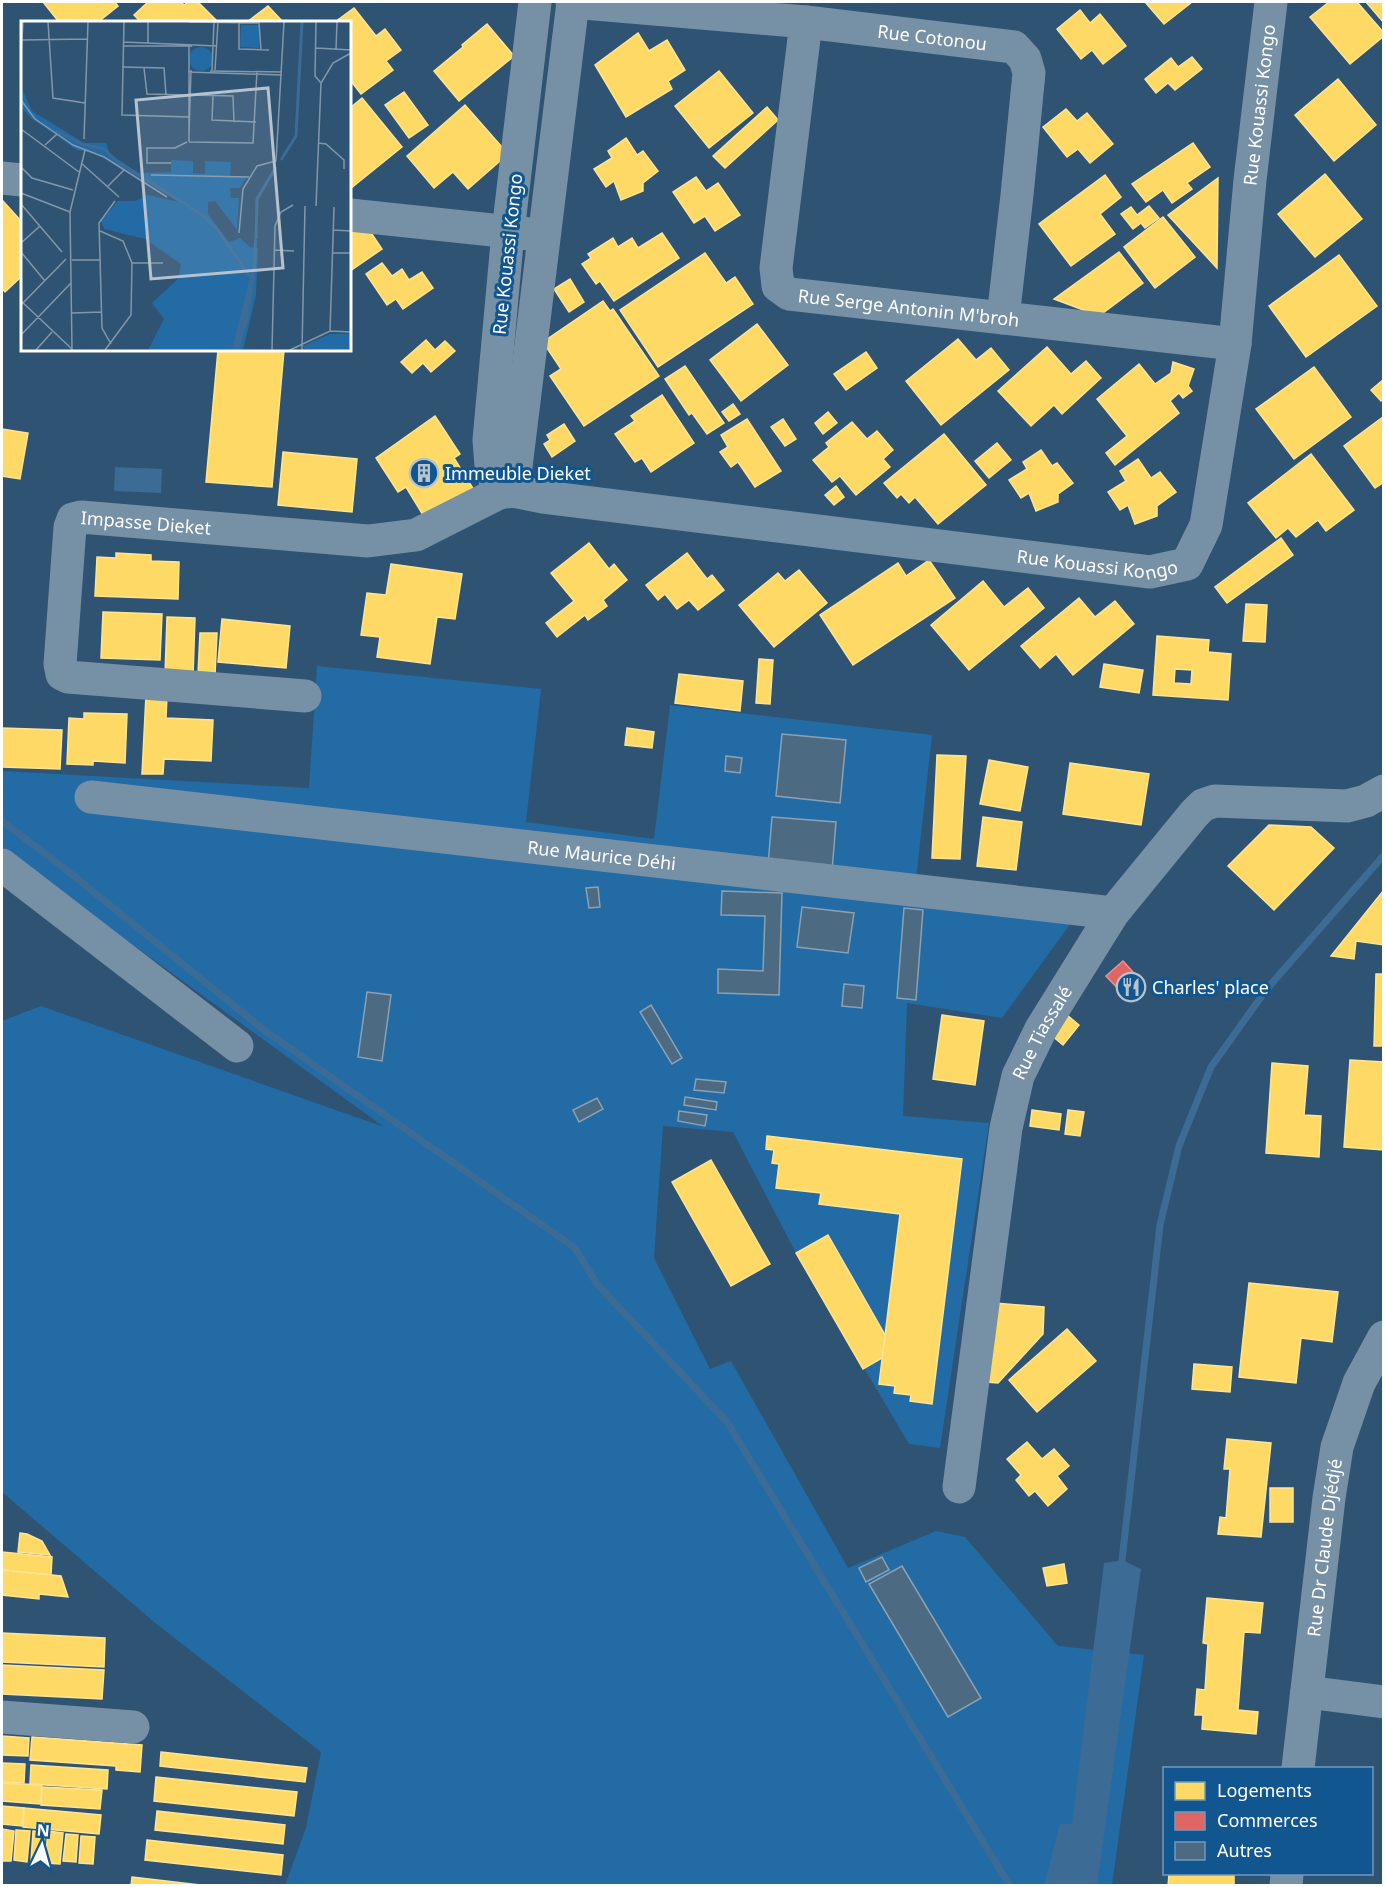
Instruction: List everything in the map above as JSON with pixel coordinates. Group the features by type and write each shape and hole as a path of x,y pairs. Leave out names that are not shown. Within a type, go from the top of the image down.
{"street":[{"name":"Rue Kouassi Kongo","path":"506,492 491,466 489,440 508,232 535,2"},
{"name":"Rue Kouassi Kongo","path":"506,492 544,235 573,2"},
{"name":"Rue Cotonou","path":"573,2 806,22 1014,47 1025,59 1029,73 1003,318"},
{"name":"Rue Kouassi Kongo","path":"506,492 1150,572 1187,564 1206,525 1234,344 1271,2"},
{"name":"Rue Serge Antonin M'broh","path":"806,22 776,268 778,286 789,294 1234,344"},
{"path":"2,178 21,180"},
{"path":"351,215 544,235"},
{"name":"Impasse Dieket","path":"304,696 68,677 62,674 60,664 70,527 73,519 81,517 368,541 416,535 506,492"},
{"name":"Rue Tiassalé","path":"959,1487 1006,1128 1018,1077 1041,1029 1113,913 1182,827 1203,805 1215,801 1347,806 1366,801 1383,791"},
{"name":"Rue Maurice Déhi","path":"91,797 1113,913"},
{"path":"2,865 237,1046"},
{"name":"Rue Dr Claude Djédjé","path":"1298,1767 1337,1447 1359,1383 1383,1337"},
{"path":"1307,1692 1383,1702"},
{"path":"2,1717 133,1727"}],"shaded area":[{"path":"115,467 162,469 161,493 114,491"},
{"path":"317,666 541,689 526,822 654,839 670,705 932,735 916,880 1092,894 1002,1018 907,1003 903,1116 989,1123 940,1448 909,1444 796,1253 733,1132 663,1126 654,1258 710,1369 731,1361 848,1568 936,1531 965,1537 1058,1646 1144,1655 1112,1885 285,1885 306,1828 321,1752 154,1622 2,1492 2,1021 41,1006 384,1127 2,850 2,771 309,788"},
{"path":"1122,1560 1141,1569 1097,1885 1044,1885 1060,1824 1072,1824 1104,1563"}],"building: Logements":[{"path":"43,2 115,2 118,6 99,21 58,21"},
{"path":"148,2 181,2 184,5 188,2 198,2 217,21 140,21 134,15"},
{"path":"1145,2 1192,2 1164,24"},
{"path":"1329,2 1357,2 1384,33 1384,36 1350,64 1310,17"},
{"path":"1366,2 1384,2 1384,23"},
{"path":"268,6 282,21 248,21"},
{"path":"354,8 376,36 385,29 401,50 386,61 393,70 361,94 351,81 351,21 336,21"},
{"path":"1080,10 1090,23 1100,14 1126,46 1103,64 1092,50 1081,59 1057,29"},
{"path":"487,24 514,56 459,101 434,71"},
{"path":"638,33 649,51 667,40 685,70 668,81 672,89 626,117 595,65"},
{"path":"1192,57 1202,69 1175,90 1168,83 1156,93 1145,79 1171,58 1178,67"},
{"path":"719,71 753,113 709,148 675,106"},
{"path":"1338,79 1376,125 1334,161 1295,115"},
{"path":"404,92 428,125 409,138 385,105"},
{"path":"362,98 402,147 351,188 351,107"},
{"path":"465,105 508,154 468,189 453,172 434,188 407,156"},
{"path":"767,107 778,120 725,168 713,156"},
{"path":"1066,109 1077,121 1087,113 1113,144 1090,163 1078,149 1067,157 1043,127"},
{"path":"626,138 637,155 643,151 658,171 643,183 643,191 621,200 614,181 606,187 594,169 612,158 608,151"},
{"path":"1193,143 1210,167 1187,183 1192,189 1172,203 1163,190 1146,202 1132,184"},
{"path":"1325,174 1362,219 1315,257 1278,214"},
{"path":"1105,175 1121,197 1100,214 1115,234 1071,266 1039,224"},
{"path":"696,177 706,191 718,183 740,215 715,231 705,216 694,223 673,192"},
{"path":"1218,178 1217,268 1168,215"},
{"path":"3,201 21,221 21,277 5,292 2,288"},
{"path":"1149,206 1159,218 1145,228 1141,223 1133,229 1121,214 1131,207 1137,215"},
{"path":"1163,217 1195,257 1155,288 1124,247"},
{"path":"361,218 382,249 351,270 351,224"},
{"path":"662,233 679,258 614,301 600,281 596,284 582,264 591,258 588,254 613,238 618,247 632,238 638,248"},
{"path":"1119,252 1143,283 1099,316 1054,299"},
{"path":"705,253 726,283 735,277 753,304 658,367 620,310"},
{"path":"1339,255 1377,306 1306,357 1269,306"},
{"path":"382,263 392,276 402,269 409,280 422,272 433,288 403,309 396,299 387,305 366,274"},
{"path":"570,279 584,302 569,312 554,289"},
{"path":"603,301 610,311 613,309 659,376 584,426 550,376 561,369 543,342"},
{"path":"757,324 788,365 741,401 710,360"},
{"path":"958,339 976,360 991,348 1009,370 941,425 906,381"},
{"path":"426,340 435,350 445,341 455,351 431,372 423,363 412,373 401,362"},
{"path":"1047,347 1071,374 1086,361 1101,378 1062,414 1054,405 1031,426 998,391"},
{"path":"218,351 284,351 272,487 206,482"},
{"path":"866,352 877,368 846,390 834,374"},
{"path":"1173,362 1194,369 1188,386 1192,391 1183,398 1179,393 1170,401 1179,413 1115,465 1106,453 1127,436 1097,399 1139,364 1155,384 1171,373"},
{"path":"685,366 724,423 707,434 692,413 689,415 665,379"},
{"path":"1314,367 1351,417 1294,459 1256,409"},
{"path":"1384,379 1384,398 1381,401 1371,390"},
{"path":"662,395 694,443 651,472 642,458 635,462 615,434 635,421 631,416"},
{"path":"733,404 740,414 729,421 722,412"},
{"path":"828,412 837,423 823,434 815,423"},
{"name":"Immeuble Dieket","path":"435,416 460,454 454,458 474,490 426,520 406,487 398,492 376,458"},
{"path":"1383,417 1384,482 1375,488 1344,446"},
{"path":"747,419 781,471 755,487 738,462 731,467 720,452 728,447 721,435"},
{"path":"783,419 796,439 785,446 771,427"},
{"path":"852,422 867,439 877,431 893,450 883,459 890,467 856,495 840,476 832,482 813,460 829,447 826,443"},
{"path":"564,424 575,441 552,457 544,444 550,440 547,435"},
{"path":"2,429 28,433 20,479 2,476"},
{"path":"944,434 986,485 938,524 915,497 909,503 901,494 897,498 884,483"},
{"path":"997,443 1011,460 989,478 975,461"},
{"path":"1041,450 1052,466 1057,463 1073,483 1058,494 1058,502 1036,511 1029,493 1021,498 1009,480 1027,469 1023,462"},
{"path":"283,452 357,459 352,512 278,505"},
{"path":"1311,454 1354,510 1326,531 1318,520 1296,537 1288,528 1276,538 1248,503"},
{"path":"1138,459 1151,478 1160,472 1176,492 1157,506 1157,516 1135,524 1128,505 1120,510 1108,492 1126,481 1120,471"},
{"path":"836,486 844,497 834,505 825,495"},
{"path":"1281,538 1293,555 1227,603 1215,587"},
{"path":"589,543 609,569 614,564 627,580 603,600 607,606 588,620 585,615 557,637 546,623 574,601 551,573"},
{"path":"116,553 151,555 151,561 179,562 178,599 95,596 97,557 116,558"},
{"path":"687,553 707,579 712,575 724,590 698,610 689,600 677,609 665,594 658,600 646,585"},
{"path":"929,560 955,598 853,665 820,615 898,563 906,576"},
{"path":"391,564 462,574 455,619 437,617 430,664 377,657 380,637 361,635 367,593 386,595"},
{"path":"799,570 827,603 774,647 739,605 778,573 785,581"},
{"path":"983,581 1004,607 1028,588 1044,608 969,670 931,625"},
{"path":"1079,598 1095,617 1115,601 1134,624 1073,675 1056,654 1040,668 1021,646"},
{"path":"1246,604 1267,605 1265,642 1243,641"},
{"path":"103,612 162,614 160,660 101,658"},
{"path":"167,617 195,618 193,676 165,675"},
{"path":"222,619 290,626 286,668 218,662"},
{"path":"200,633 217,633 215,675 198,674"},
{"path":"1157,636 1209,640 1208,652 1231,654 1228,700 1153,695","holes":["1175,669 1192,670 1191,684 1174,683"]},
{"path":"759,659 773,660 770,704 756,703"},
{"path":"1104,664 1143,670 1139,693 1100,687"},
{"path":"679,674 743,681 740,711 675,703"},
{"path":"146,695 167,696 166,718 213,720 211,761 164,759 163,774 142,774"},
{"path":"84,713 127,714 125,763 93,761 93,765 67,764 69,718 84,719"},
{"path":"2,728 62,730 60,769 2,767"},
{"path":"627,728 654,732 652,748 625,745"},
{"path":"937,755 966,756 960,859 932,858"},
{"path":"989,760 1028,767 1020,811 980,804"},
{"path":"1070,763 1149,774 1141,825 1063,814"},
{"path":"983,817 1022,822 1016,870 977,866"},
{"path":"1269,825 1311,827 1334,848 1274,910 1228,866"},
{"path":"1384,890 1384,945 1356,941 1354,959 1331,956"},
{"path":"1376,974 1384,974 1384,1046 1374,1046"},
{"path":"942,1015 984,1021 975,1085 933,1079"},
{"path":"1067,1015 1079,1025 1063,1045 1051,1035"},
{"path":"1350,1060 1384,1062 1384,1150 1344,1147"},
{"path":"1272,1063 1308,1066 1304,1115 1321,1116 1319,1157 1266,1153"},
{"path":"1032,1110 1061,1114 1059,1130 1030,1126"},
{"path":"1068,1110 1084,1112 1080,1136 1065,1134"},
{"path":"767,1136 962,1159 932,1404 910,1401 911,1395 894,1393 895,1386 879,1384 900,1214 819,1204 821,1193 776,1188 779,1164 772,1163 774,1150 766,1149"},
{"path":"711,1160 770,1264 731,1286 672,1182"},
{"path":"828,1235 885,1335 882,1358 863,1369 796,1253"},
{"path":"1249,1283 1338,1292 1332,1342 1301,1338 1296,1383 1239,1377"},
{"path":"995,1303 1044,1307 1043,1334 998,1383 986,1382"},
{"path":"1067,1329 1096,1361 1037,1412 1009,1380"},
{"path":"1194,1364 1232,1367 1230,1392 1192,1389"},
{"path":"1227,1439 1271,1443 1261,1537 1218,1534 1220,1517 1226,1518 1230,1469 1224,1469"},
{"path":"1027,1442 1042,1459 1054,1449 1069,1466 1057,1476 1067,1489 1048,1506 1035,1491 1029,1496 1016,1480 1021,1475 1007,1459"},
{"path":"1270,1488 1293,1488 1293,1522 1270,1522"},
{"path":"20,1533 42,1541 50,1555 18,1552"},
{"path":"2,1552 52,1557 51,1575 2,1570"},
{"path":"1064,1564 1067,1583 1047,1586 1043,1568"},
{"path":"2,1570 61,1576 68,1597 39,1594 39,1599 2,1595"},
{"path":"1207,1598 1263,1603 1260,1633 1244,1632 1238,1710 1258,1712 1256,1734 1202,1729 1203,1715 1195,1715 1197,1689 1205,1690 1208,1644 1203,1643"},
{"path":"2,1633 105,1638 104,1667 2,1662"},
{"path":"2,1665 104,1670 102,1699 2,1694"},
{"path":"2,1736 29,1738 28,1756 2,1755"},
{"path":"32,1737 142,1745 140,1772 116,1770 116,1766 30,1760"},
{"path":"161,1752 307,1768 305,1782 160,1766"},
{"path":"2,1763 25,1764 24,1783 2,1782"},
{"path":"31,1765 108,1770 107,1789 30,1784"},
{"path":"156,1777 297,1792 294,1816 154,1801"},
{"path":"2,1783 42,1785 40,1804 2,1801"},
{"path":"42,1787 102,1790 100,1809 41,1805"},
{"path":"2,1806 24,1808 22,1826 2,1824"},
{"path":"24,1808 101,1815 99,1834 23,1827"},
{"path":"157,1811 285,1825 283,1844 155,1830"},
{"path":"2,1829 14,1831 11,1861 2,1861"},
{"path":"16,1830 30,1831 27,1862 14,1860"},
{"path":"33,1831 45,1832 43,1862 31,1861"},
{"path":"48,1831 63,1833 60,1864 45,1863"},
{"path":"66,1834 78,1835 76,1862 63,1861"},
{"path":"81,1836 95,1837 93,1864 79,1863"},
{"path":"147,1840 283,1855 281,1875 145,1860"},
{"path":"1169,1875 1234,1875 1234,1886 1168,1886"},
{"path":"132,1877 209,1886 131,1886"}],"building: Commerces":[{"path":"1123,961 1142,982 1126,997 1106,976"}],"building: Autres":[{"path":"782,734 846,740 840,803 776,796"},
{"path":"726,756 742,758 740,773 725,771"},
{"path":"772,817 836,822 832,871 768,865"},
{"path":"598,887 600,907 589,908 586,888"},
{"path":"722,891 782,893 779,995 718,993 718,969 763,971 765,916 721,915"},
{"path":"802,907 854,913 848,953 797,947"},
{"path":"904,908 923,910 916,1000 897,998"},
{"path":"844,984 864,986 862,1008 842,1006"},
{"path":"367,992 391,995 382,1061 358,1057"},
{"path":"651,1005 682,1058 672,1064 640,1012"},
{"path":"696,1079 726,1082 724,1093 694,1090"},
{"path":"685,1097 717,1102 716,1110 684,1105"},
{"path":"597,1098 603,1109 579,1122 573,1110"},
{"path":"679,1111 707,1115 705,1126 678,1121"},
{"path":"882,1557 889,1570 866,1582 859,1568"},
{"path":"902,1566 981,1698 948,1717 869,1584"}],"waterway":[{"path":"2,821 64,868 264,1030 575,1248 597,1284 727,1422 1010,1886"},
{"path":"1121,1569 1160,1225 1179,1146 1211,1067 1266,990 1384,855"}],"place":[{"name":"Immeuble Dieket","path":"424,473"},
{"name":"Charles' place","path":"1131,987"}]}
